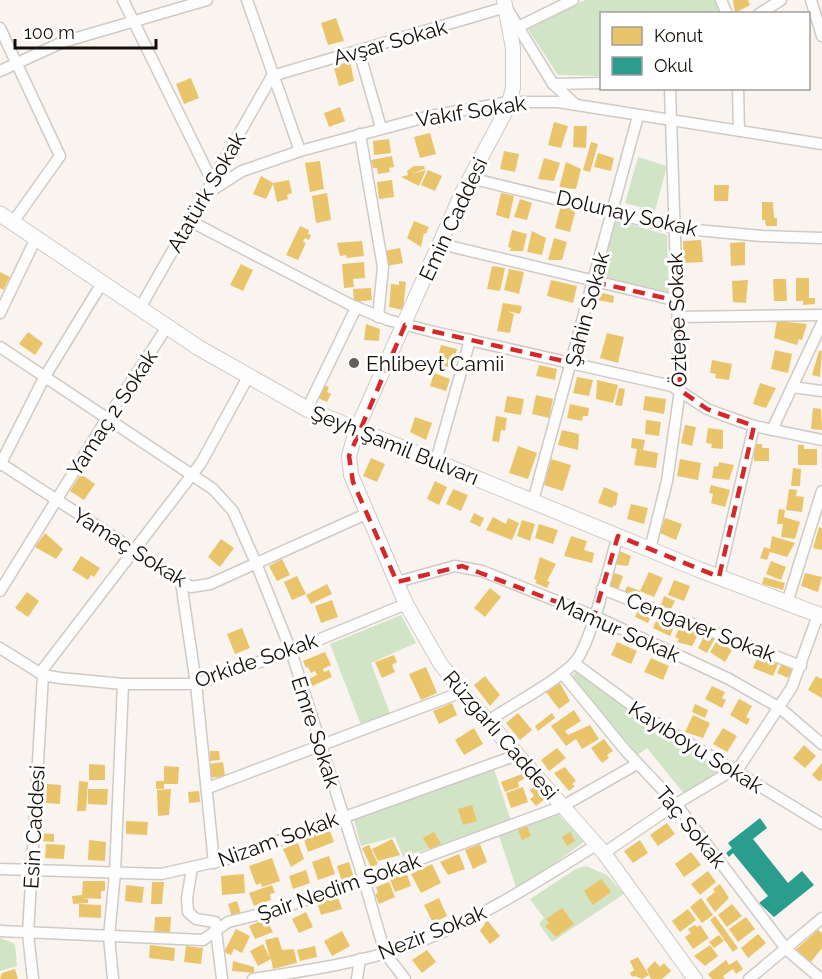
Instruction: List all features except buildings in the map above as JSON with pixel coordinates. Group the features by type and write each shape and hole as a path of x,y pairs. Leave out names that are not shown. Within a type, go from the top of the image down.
{"main road":[{"name":"Şeyh Şamil Bulvarı","path":"6,218 167,327 248,377 307,409 356,431 436,461 719,577 820,615"}],"street":[{"path":"123,0 212,181"},
{"path":"0,71 63,42 207,0"},
{"path":"247,0 300,151"},
{"path":"518,27 573,0"},
{"path":"762,12 782,0"},
{"path":"811,0 822,36"},
{"path":"505,4 553,84 576,104"},
{"name":"Avşar Sokak","path":"272,76 359,51 505,4"},
{"name":"Emin Caddesi","path":"356,431 470,178 509,102 513,88 513,48 505,4"},
{"path":"0,28 18,62 60,156 6,218"},
{"path":"359,51 381,128"},
{"name":"Atatürk Sokak","path":"140,308 272,76"},
{"path":"553,84 600,83"},
{"name":"Öztepe Sokak","path":"651,549 667,481 680,390 670,90"},
{"path":"738,90 739,131"},
{"name":"Vakıf Sokak","path":"203,196 242,171 300,151 381,128 462,109 509,102 543,101 576,104 638,116 822,144"},
{"name":"Şahin Sokak","path":"533,501 614,211 638,116"},
{"path":"360,134 382,261 378,317"},
{"name":"Dolunay Sokak","path":"470,178 614,211 674,228 762,236 822,238"},
{"path":"190,220 356,308 378,317 680,390 707,409 754,426 822,440"},
{"path":"0,313 36,238"},
{"path":"441,244 678,302"},
{"path":"0,464 44,378 102,283"},
{"path":"307,409 356,308"},
{"path":"678,317 822,315"},
{"path":"772,430 822,323"},
{"name":"Yamaç 2 Sokak","path":"0,591 106,420 167,327"},
{"path":"436,461 470,340"},
{"name":"Emre Sokak","path":"0,347 192,476 228,503 256,563 291,651 385,953 405,979"},
{"path":"41,674 132,550 192,476 248,377"},
{"path":"792,387 822,391"},
{"path":"719,577 754,426"},
{"name":"Rüzgarlı Caddesi","path":"356,431 350,448 349,465 366,514 406,604 440,663 462,693 600,849 695,979"},
{"name":"Yamaç Sokak","path":"0,464 191,587 210,584 366,514"},
{"path":"787,603 822,491"},
{"path":"488,722 574,663 583,648 618,536"},
{"name":"Mamur Sokak","path":"397,582 440,568 462,566 482,571 594,616 729,679 780,708 822,744"},
{"path":"181,582 196,684 214,863"},
{"name":"Cengaver Sokak","path":"602,589 801,666"},
{"name":"Orkide Sokak","path":"0,648 41,674 123,684 196,684 291,651 406,604"},
{"path":"733,772 749,754 780,708 801,666 820,615"},
{"name":"Kayıboyu Sokak","path":"574,663 647,717 733,772 822,824"},
{"name":"Taç Sokak","path":"562,673 637,764 676,804 787,950 821,979"},
{"name":"Esin Caddesi","path":"33,979 28,934 41,674"},
{"path":"112,979 109,937 115,873 123,684"},
{"path":"208,788 321,748 462,693"},
{"name":"Nizam Sokak","path":"0,869 161,874 192,868 214,863 517,755"},
{"name":"Şair Nedim Sokak","path":"0,931 197,941 209,937 228,922 273,911 364,880 563,807 637,764"},
{"name":"Nezir Sokak","path":"253,979 360,959 424,940 488,910 600,849 733,772"},
{"path":"192,868 187,898 188,912 196,919 215,922 222,979"},
{"path":"749,979 787,950 822,918"},
{"path":"357,979 360,959"}],"highlighted area":[{"path":"594,282 678,301 680,390 707,409 754,426 719,577 618,536 594,616 462,566 397,582 353,482 349,456 405,325 572,363"}],"green space":[{"path":"585,0 716,0 721,12 600,12 600,76 558,75 528,29"},
{"path":"638,157 667,166 655,211 625,203"},
{"path":"615,220 667,235 669,296 601,279"},
{"path":"401,615 416,643 371,663 391,716 361,725 330,644"},
{"path":"576,672 720,770 685,795 647,748 636,756 569,678"},
{"path":"494,769 511,821 403,857 395,837 361,846 354,820"},
{"path":"558,814 584,842 517,890 499,836"},
{"path":"586,866 607,875 624,894 552,942 539,924 544,918 530,899 576,869"},
{"path":"0,938 15,944 17,966 0,971"}],"place":[{"name":"Ehlibeyt Camii","path":"354,363"}]}
